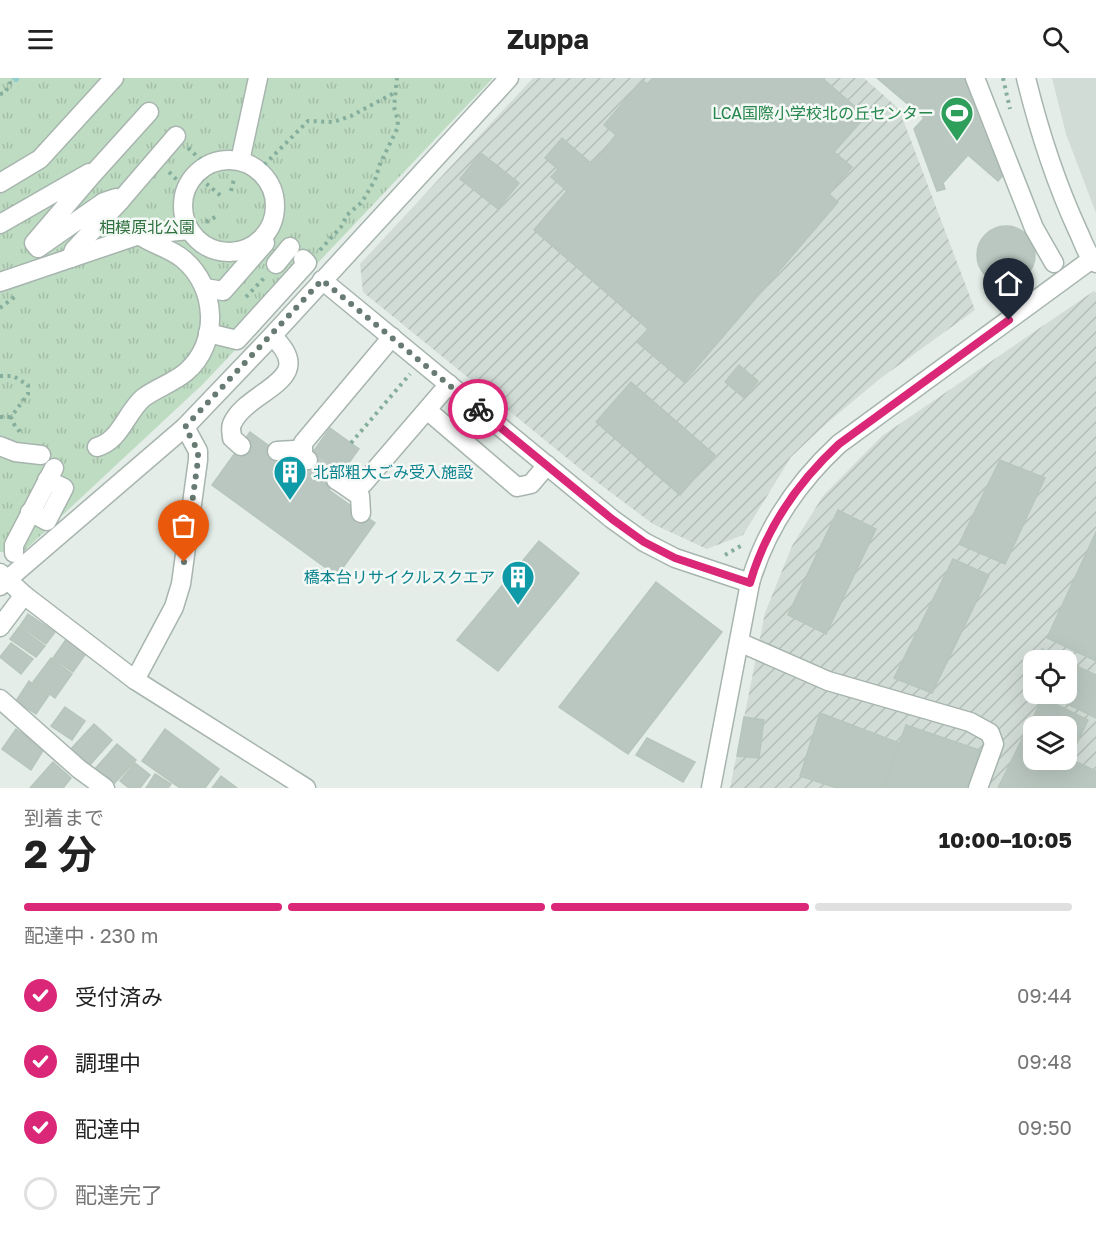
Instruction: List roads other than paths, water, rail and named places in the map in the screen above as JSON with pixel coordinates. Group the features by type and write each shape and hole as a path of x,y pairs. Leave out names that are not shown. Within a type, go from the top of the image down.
{"street":[{"path":"240,160 258,78"},
{"path":"306,788 135,680 3,579 185,427 272,336 509,78"},
{"path":"975,78 1034,228 1054,263"},
{"path":"711,788 750,583 769,532 796,489 839,444 1094,261 1052,168 1038,128 1026,78"},
{"path":"0,183 40,159 98,108 117,82"},
{"path":"120,201 116,198 105,202 38,248 34,243 149,112"},
{"path":"71,258 74,250 176,136"},
{"path":"208,333 237,340 280,253 273,219 274,197 271,187 258,170 240,160 216,161 194,174 183,209 189,230 205,245 224,252 246,249 280,253"},
{"path":"0,224 88,173 93,174"},
{"path":"0,282 139,236 189,230"},
{"path":"98,447 111,441 137,404 148,394 187,371 204,345 208,333 211,316 201,279 184,260 139,236"},
{"path":"205,288 223,291 280,253"},
{"path":"322,280 612,519 644,542 675,558 750,583"},
{"path":"241,446 232,438 231,425 259,395 279,383 287,374 289,362 282,345 272,336"},
{"path":"277,451 294,450 306,458 303,443 392,337"},
{"path":"361,513 360,496 342,483 363,484 449,384"},
{"path":"427,410 517,487 531,484 547,465"},
{"path":"135,680 174,607 181,584 198,460 198,451 185,427"},
{"path":"0,447 47,467 30,512 14,545 14,553"},
{"path":"0,627 24,595"},
{"path":"739,642 828,681 970,722 990,733 994,744 978,788"},
{"path":"0,699 79,769 105,788"}],"tunnel":[{"path":"308,460 336,480"}],"place":[{"name":"LCA国際小学校北の丘センター","path":"957,142"},
{"name":"北部粗大ごみ受入施設","path":"290,501"},
{"name":"橋本台リサイクルスクエア","path":"518,606"}],"park label":[{"name":"相模原北公園","path":"147,227"}]}
